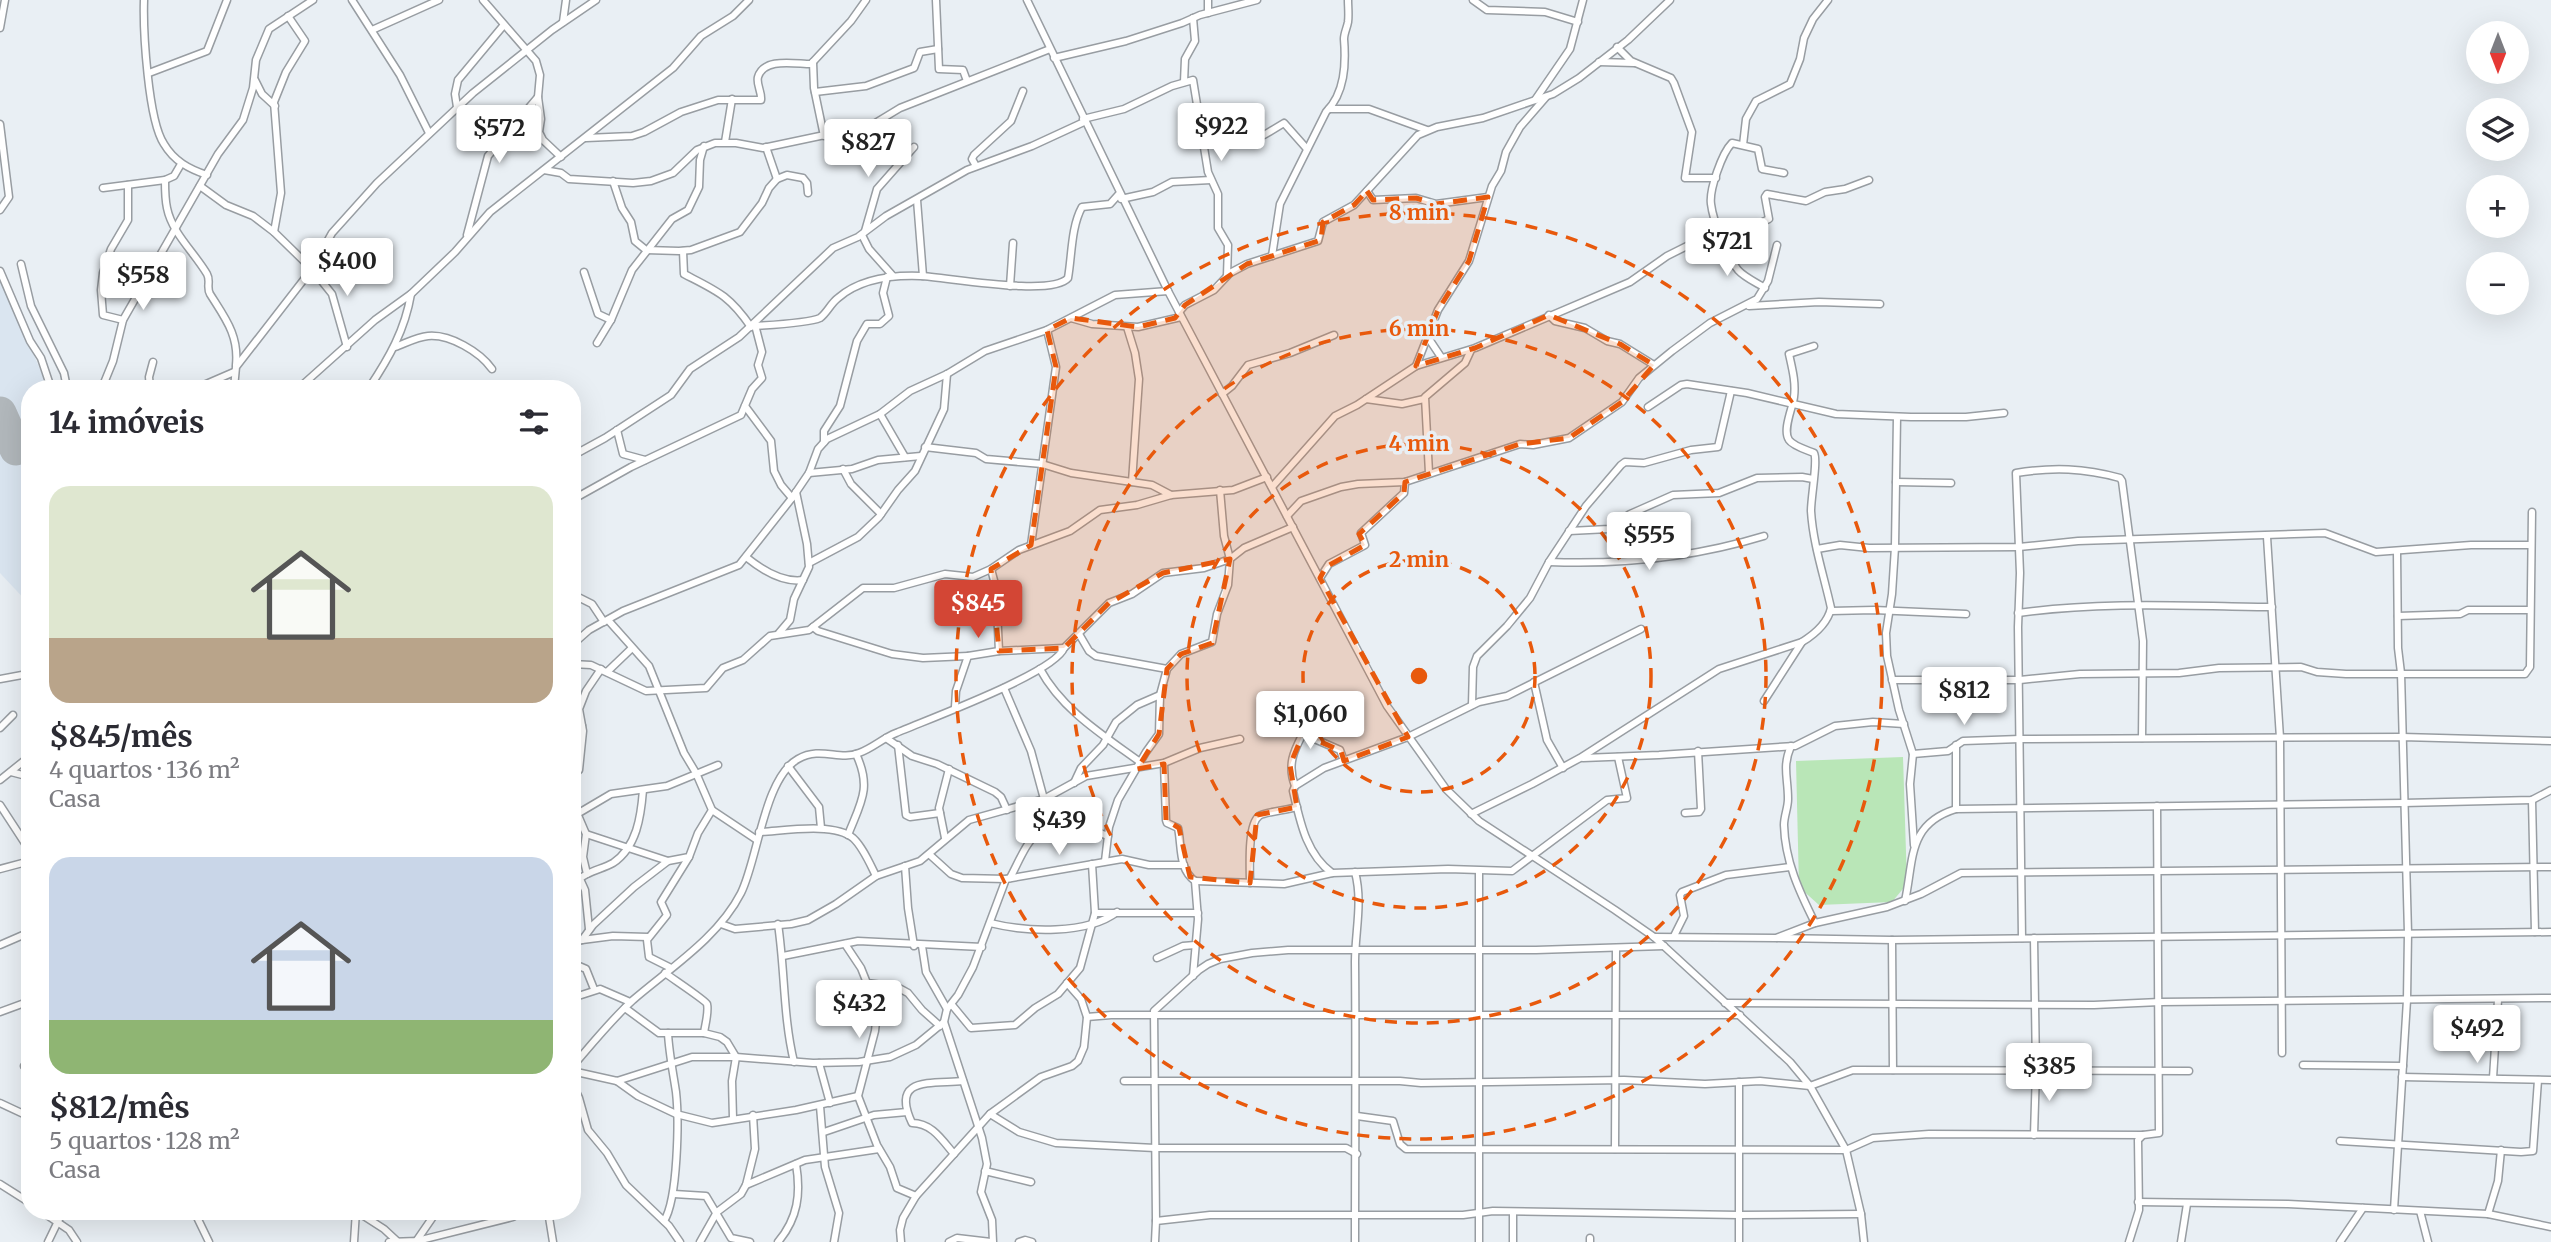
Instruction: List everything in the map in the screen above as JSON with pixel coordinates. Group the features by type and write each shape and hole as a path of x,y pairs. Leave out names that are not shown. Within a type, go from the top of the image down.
{"street":[{"path":"0,28 5,0"},
{"path":"144,0 143,33 149,73 148,85 161,139 181,163 207,175"},
{"path":"149,73 207,51 227,0"},
{"path":"105,380 113,361 122,320 221,149 243,120 256,60 269,29 313,0"},
{"path":"352,0 400,75 429,133"},
{"path":"372,30 439,0"},
{"path":"483,0 536,61 540,75 540,136 559,159 561,173"},
{"path":"563,23 566,0"},
{"path":"213,380 235,369 312,269 332,233 377,183 457,107 527,50 596,0"},
{"path":"308,380 375,320 411,294 455,252 490,212 673,68 701,36 733,16 749,0"},
{"path":"586,138 632,136 681,112 718,100 761,100 758,76 767,65 813,62 851,21 866,0"},
{"path":"936,0 939,69 963,70 967,81"},
{"path":"1027,0 1168,291 1387,706 1446,789 1471,814 1654,937 1790,1062 1810,1086 1846,1150 1861,1214 1864,1242"},
{"path":"1208,0 1208,13"},
{"path":"1054,58 1126,41 1208,13 1257,0"},
{"path":"1272,256 1278,210 1307,149 1335,103 1343,78 1348,0"},
{"path":"1473,0 1487,10 1545,12 1578,22"},
{"path":"1481,7 1485,0"},
{"path":"1535,100 1570,49 1583,0"},
{"path":"1071,318 1081,322 1138,327 1180,314 1185,305 1214,290 1227,276 1247,264 1318,241 1323,222 1349,209 1412,141 1427,130 1483,117 1563,89 1618,47 1670,0"},
{"path":"1743,145 1746,119 1756,101 1790,84 1801,59 1804,38 1813,19 1828,0"},
{"path":"274,232 281,194 275,98 283,78 305,41 288,16"},
{"path":"1184,82 1185,59 1195,41 1193,18"},
{"path":"457,107 455,94 458,79 503,26"},
{"path":"1618,47 1626,57 1671,78 1674,83 1692,132 1685,177 1716,178"},
{"path":"815,92 866,86 914,68 920,52 938,49"},
{"path":"544,170 561,173 569,179 633,183 665,177 704,146 725,142 766,147 872,125 900,108 1050,49"},
{"path":"813,62 815,92 824,136"},
{"path":"1599,62 1636,63"},
{"path":"254,79 262,94 275,106"},
{"path":"581,451 671,396 690,369 754,325 828,252 864,234 886,216 976,166 1032,146 1084,121 1125,110 1191,79 1194,82 1208,172 1218,194 1218,228 1228,245 1227,276"},
{"path":"976,166 972,159 974,155 1010,121 1023,91"},
{"path":"1416,366 1443,300 1469,261 1492,186 1503,167 1506,152 1520,127 1546,96"},
{"path":"467,237 488,156 538,97"},
{"path":"725,142 732,99"},
{"path":"1329,109 1369,109 1427,130"},
{"path":"1264,135 1284,123 1307,149"},
{"path":"0,124 9,197 0,210"},
{"path":"1765,288 1737,269 1721,238 1711,206 1712,192 1730,144 1759,150 1762,169 1784,173"},
{"path":"597,343 611,320 632,270 672,219 688,209 699,187 704,146"},
{"path":"766,147 778,179"},
{"path":"890,276 869,249 864,234 876,192 914,147"},
{"path":"103,188 165,180 174,177 181,163"},
{"path":"613,181 622,208 631,222 633,238 646,250 683,251 740,232 762,203 769,188 787,175 803,178 807,183 808,193"},
{"path":"165,180 167,210 176,229 209,277 208,291 227,320 237,345 234,380"},
{"path":"754,325 820,318 841,295 890,276 923,276 1024,287 1064,282 1068,278 1077,219 1082,206 1110,204 1120,196 1153,192 1172,182 1211,180"},
{"path":"1272,487 1335,416 1416,366 1471,350 1630,282 1683,247 1703,239 1721,238 1769,219 1767,194 1806,201 1825,192 1845,189 1869,180"},
{"path":"122,320 103,314 101,290 111,249 128,220 128,185"},
{"path":"200,186 226,205 253,216 274,232 312,269 332,294 347,347"},
{"path":"1367,191 1373,200 1416,198 1436,204 1489,197"},
{"path":"917,200 923,276"},
{"path":"1010,286 1013,243"},
{"path":"1287,516 1301,502 1341,487 1405,482 1520,444 1533,445 1569,438 1622,402 1639,378 1710,323 1757,299 1765,288 1777,245"},
{"path":"581,495 711,428 739,417 752,389 762,378 758,365 762,352 754,325 728,297 684,274 683,251"},
{"path":"21,264 31,306 65,380"},
{"path":"0,271 30,341 41,358 48,380"},
{"path":"584,272 598,314 611,320"},
{"path":"824,442 824,430 840,406 857,341 867,324 880,324 889,316 883,293 890,276"},
{"path":"581,636 606,621 668,592 736,567 794,495 809,473 818,449 824,442 880,414 910,391 947,374 985,351 1047,330 1115,295 1168,291"},
{"path":"374,380 395,347 406,318 411,294"},
{"path":"1747,306 1819,302 1880,304"},
{"path":"1549,315 1555,321 1585,328 1607,341 1620,344 1654,365"},
{"path":"1127,327 1137,360 1139,379 1132,482"},
{"path":"1031,545 1056,367 1047,330"},
{"path":"1222,394 1232,386 1248,365 1290,354 1334,335"},
{"path":"395,347 426,336 444,337 483,357 492,369"},
{"path":"1427,336 1441,357"},
{"path":"1764,701 1802,642 1817,630 1831,611 1811,513 1816,455 1791,442 1788,437 1794,373 1789,354 1814,346"},
{"path":"1366,399 1402,404 1424,399 1465,363 1471,350"},
{"path":"149,380 153,362"},
{"path":"809,563 858,537 881,514 915,471 944,409 947,374"},
{"path":"1648,407 1684,384 1731,391 1836,414 1966,417 2004,413"},
{"path":"1472,705 1477,656 1530,598 1549,562 1592,498 1623,463 1642,464 1690,450 1718,447 1731,391"},
{"path":"1424,399 1429,473"},
{"path":"745,406 768,436 777,478 800,503 809,563 792,605 790,620 779,633"},
{"path":"880,414 905,457"},
{"path":"1896,417 1895,547 1886,633 1892,680 1913,754 1910,784 1914,845 1905,901"},
{"path":"617,430 623,454 647,460"},
{"path":"925,447 976,453 986,459 1042,464 1071,473 1152,485 1171,495"},
{"path":"809,473 852,469 878,460 921,456"},
{"path":"2022,938 2019,547 2015,473 2045,468 2082,469 2121,479 2143,641 2142,738"},
{"path":"843,469 851,484 881,514"},
{"path":"581,664 604,670 638,688 660,692 708,687 723,668 743,660 771,636 796,633 813,627 863,588 894,588 945,574 973,577 991,569 1012,554 1070,531 1100,510 1137,505 1171,495 1240,488 1267,477"},
{"path":"1569,531 1609,529 1630,514 1673,495 1719,493 1757,478 1812,479"},
{"path":"1320,578 1329,564 1365,545 1360,533 1404,493 1405,482"},
{"path":"1896,482 1951,483"},
{"path":"1105,861 1108,836 1118,800 1159,734 1160,695 1167,669 1181,654 1212,642 1217,614 1228,585 1230,559 1224,536 1220,490"},
{"path":"1892,680 2020,680 2080,674 2179,673 2219,668 2301,667 2317,672 2346,674 2525,674 2530,667 2532,512"},
{"path":"581,1058 628,1005 721,924 742,892 757,840 781,775 794,761 811,753 856,754 955,707 1004,688 1040,669 1062,653 1109,603 1132,594 1163,573 1204,568 1230,559 1244,548 1293,527"},
{"path":"1817,549 1840,545 2019,547 2078,541 2267,537 2325,533 2364,549 2398,552 2471,545 2530,545"},
{"path":"1549,562 1576,563 1671,557 1717,549 1765,536"},
{"path":"2267,537 2280,738 2282,1053"},
{"path":"2394,1210 2409,933 2398,648 2398,552"},
{"path":"746,557 773,575 788,581 803,580"},
{"path":"991,569 996,588 999,651"},
{"path":"581,598 592,604 649,666 684,753 712,810 757,840"},
{"path":"2018,613 2139,605 2272,607"},
{"path":"2398,616 2458,614 2468,610 2530,610"},
{"path":"1831,611 1966,614"},
{"path":"813,627 818,631 892,653 923,658 1065,648"},
{"path":"1295,786 1324,768 1408,737 1472,705 1507,696 1641,629"},
{"path":"1079,634 1089,651 1096,656 1167,669"},
{"path":"1471,814 1563,768 1718,669 1802,642"},
{"path":"581,704 604,670 632,648"},
{"path":"955,707 956,691 968,656"},
{"path":"1040,669 1048,683 1078,716 1138,766"},
{"path":"0,679 21,674"},
{"path":"1534,682 1547,740 1563,768"},
{"path":"1004,688 1031,751 1044,799"},
{"path":"1074,783 1081,768 1107,738 1116,722 1132,709 1160,695"},
{"path":"0,728 13,715"},
{"path":"1311,716 1292,756 1290,765 1295,786 1293,791 1306,839 1319,861 1332,873"},
{"path":"581,720 581,754"},
{"path":"1580,758 1791,746 1806,742 1835,726 1873,722 1905,724"},
{"path":"1303,733 1340,750 1345,761"},
{"path":"1913,754 1948,751 1963,741 2020,739 2402,737 2551,741"},
{"path":"886,738 912,756 950,769 998,794 1007,810"},
{"path":"721,924 735,929 808,920 876,876 930,855 945,838 968,820 1044,799 1096,774 1164,764 1200,748 1240,739"},
{"path":"898,745 906,816 940,813"},
{"path":"1956,745 1956,809"},
{"path":"1777,746 1785,759 1788,801 1784,824 1790,867 1815,923"},
{"path":"1785,759 1791,746"},
{"path":"1685,813 1699,812 1701,808 1698,751"},
{"path":"848,835 862,799 865,783 864,771 856,754"},
{"path":"1164,764 1166,820 1179,831 1180,854 1190,877 1195,881 1284,884 1332,873 1444,869 1512,871 1607,800 1627,798 1618,757"},
{"path":"1087,760 1096,774"},
{"path":"0,780 21,764"},
{"path":"581,811 611,794 667,786 718,765"},
{"path":"788,766 819,807 821,828"},
{"path":"945,838 940,804 950,769"},
{"path":"11,772 21,775"},
{"path":"581,877 616,861 627,847 641,821 643,790"},
{"path":"1914,845 1928,823 1936,816 1956,809 2532,800 2551,790"},
{"path":"2532,800 2535,932"},
{"path":"0,805 21,837"},
{"path":"1357,1116 1393,1121 1400,1144 1406,1149 1846,1150 1873,1138 1929,1134 2138,1137 2159,1133 2157,806"},
{"path":"1250,883 1250,846 1256,819 1261,815 1285,812 1297,807"},
{"path":"704,1033 707,1007 704,999 679,985 668,971 649,957 648,937 667,915 661,902 689,857 698,833 712,810"},
{"path":"617,1081 692,1057 819,1063 859,1062 890,1057 916,1045 942,1024 949,1007 970,976 1008,879 1036,833 1051,825 1077,824 1108,836"},
{"path":"581,826 586,834 583,857 587,874"},
{"path":"760,832 821,828 848,835 861,849 876,876"},
{"path":"586,834 668,861"},
{"path":"930,855 957,877 1008,879 1122,859 1149,865 1184,865"},
{"path":"582,940 589,929 629,890 668,861 689,857"},
{"path":"0,869 21,863"},
{"path":"905,866 908,908 926,972 949,1007 971,1028 1010,1027 1054,996 1083,963 1095,913 1092,864"},
{"path":"1674,936 1684,916 1680,895 1682,892 1726,875 1790,867"},
{"path":"1776,938 1815,923 1905,901 1961,873 2551,867"},
{"path":"1355,872 1360,896 1355,950 1355,1242"},
{"path":"1479,872 1479,1242"},
{"path":"581,880 585,890 589,929"},
{"path":"1193,976 1198,913 1195,881"},
{"path":"990,923 1016,929 1093,925 1117,912"},
{"path":"1095,913 1198,913"},
{"path":"778,925 783,956 785,1012 794,1062"},
{"path":"1654,937 1892,940 2551,932"},
{"path":"0,945 21,936"},
{"path":"582,940 613,936 648,937"},
{"path":"2034,938 2034,1135"},
{"path":"1892,940 1893,1070"},
{"path":"783,956 862,941 918,946 982,947"},
{"path":"845,944 867,983 897,987 908,993 922,1010 942,1024 963,1081 979,1127 987,1164 981,1192 992,1220 992,1242 957,1238 949,1242"},
{"path":"1157,958 1183,946 1195,945"},
{"path":"1155,1242 1153,1016 1157,1006 1220,958 1288,950 1616,949 1664,946"},
{"path":"1615,1149 1616,949"},
{"path":"581,966 586,969 594,989"},
{"path":"901,1242 903,1218 916,1196 990,1114 1034,1081 1072,1066 1078,1060 1084,1046 1087,1017 1081,999 1067,983"},
{"path":"880,985 875,1031 858,1096 897,1188 916,1196"},
{"path":"581,994 594,989 614,994 654,1031 704,1033 720,1037 727,1042 736,1057 732,1081 733,1118"},
{"path":"1725,1003 2094,1005 2551,998"},
{"path":"2493,1078 2498,1000"},
{"path":"0,1012 21,1004"},
{"path":"1087,1017 1740,1016"},
{"path":"664,1221 674,1194 676,1114 676,1092 668,1033"},
{"path":"819,1063 830,1103"},
{"path":"2304,1065 2403,1066"},
{"path":"1124,1081 1615,1080 1705,1084 1760,1081 1810,1086 1853,1070 2189,1071"},
{"path":"581,1071 617,1081 638,1096 676,1114 705,1122 820,1106 858,1096"},
{"path":"2402,1077 2551,1080"},
{"path":"2340,1141 2521,1152 2535,1149 2538,1080"},
{"path":"954,1154 930,1127 923,1123 912,1123 907,1112 907,1093 912,1086 963,1081"},
{"path":"1738,1242 1739,1082"},
{"path":"0,1103 21,1113"},
{"path":"581,1105 588,1130 607,1153 626,1185 664,1221 680,1242"},
{"path":"820,1106 824,1132 823,1157 838,1208 839,1222 834,1242"},
{"path":"824,1132 867,1118 907,1112"},
{"path":"990,1114 1020,1132 1050,1142 1155,1147 1346,1148 1357,1154"},
{"path":"700,1242 717,1212 741,1194 746,1185 755,1149 753,1115"},
{"path":"2129,1242 2138,1217 2138,1137"},
{"path":"1346,1148 1357,1142"},
{"path":"746,1185 796,1164 879,1149"},
{"path":"2488,1214 2497,1186 2501,1150"},
{"path":"778,1242 793,1219 799,1196 796,1164"},
{"path":"985,1171 1031,1182"},
{"path":"0,1184 21,1197"},
{"path":"674,1194 706,1196 731,1238 750,1242"},
{"path":"2138,1202 2288,1204 2488,1214 2551,1227"},
{"path":"2182,1242 2187,1204"},
{"path":"2340,1242 2363,1208"},
{"path":"1156,1221 1210,1215 1463,1215 1493,1211 1861,1214"},
{"path":"2420,1211 2428,1242"},
{"path":"1513,1212 1513,1242"},
{"path":"198,1220 209,1242"},
{"path":"354,1242 355,1220"},
{"path":"371,1220 398,1242"},
{"path":"417,1241 431,1220"},
{"path":"389,1242 417,1241 501,1220"},
{"path":"549,1220 553,1242"},
{"path":"48,1242 56,1221 69,1230 77,1242"},
{"path":"1019,1242 1032,1242"}],"highlighted area":[{"path":"1367,191 1373,200 1416,198 1436,204 1488,197 1469,261 1438,310 1416,366 1475,348 1549,315 1620,344 1654,365 1622,402 1569,438 1520,444 1405,482 1404,493 1359,534 1365,545 1326,567 1320,578 1408,737 1344,761 1341,751 1303,734 1290,765 1297,807 1257,815 1250,883 1190,877 1179,828 1166,820 1164,764 1137,769 1159,734 1167,669 1181,654 1212,643 1230,559 1163,573 1109,603 1064,648 999,651 991,569 1031,545 1056,367 1047,330 1071,318 1138,327 1175,318 1185,305 1247,264 1321,240 1323,222 1354,205"}],"shaded area":[{"path":"0,276 45,380 21,380 21,595 0,573"}],"green space":[{"path":"1903,757 1907,884 1892,902 1819,905 1799,887 1796,761"}],"runway":[{"path":"0,413 16,449"}]}
